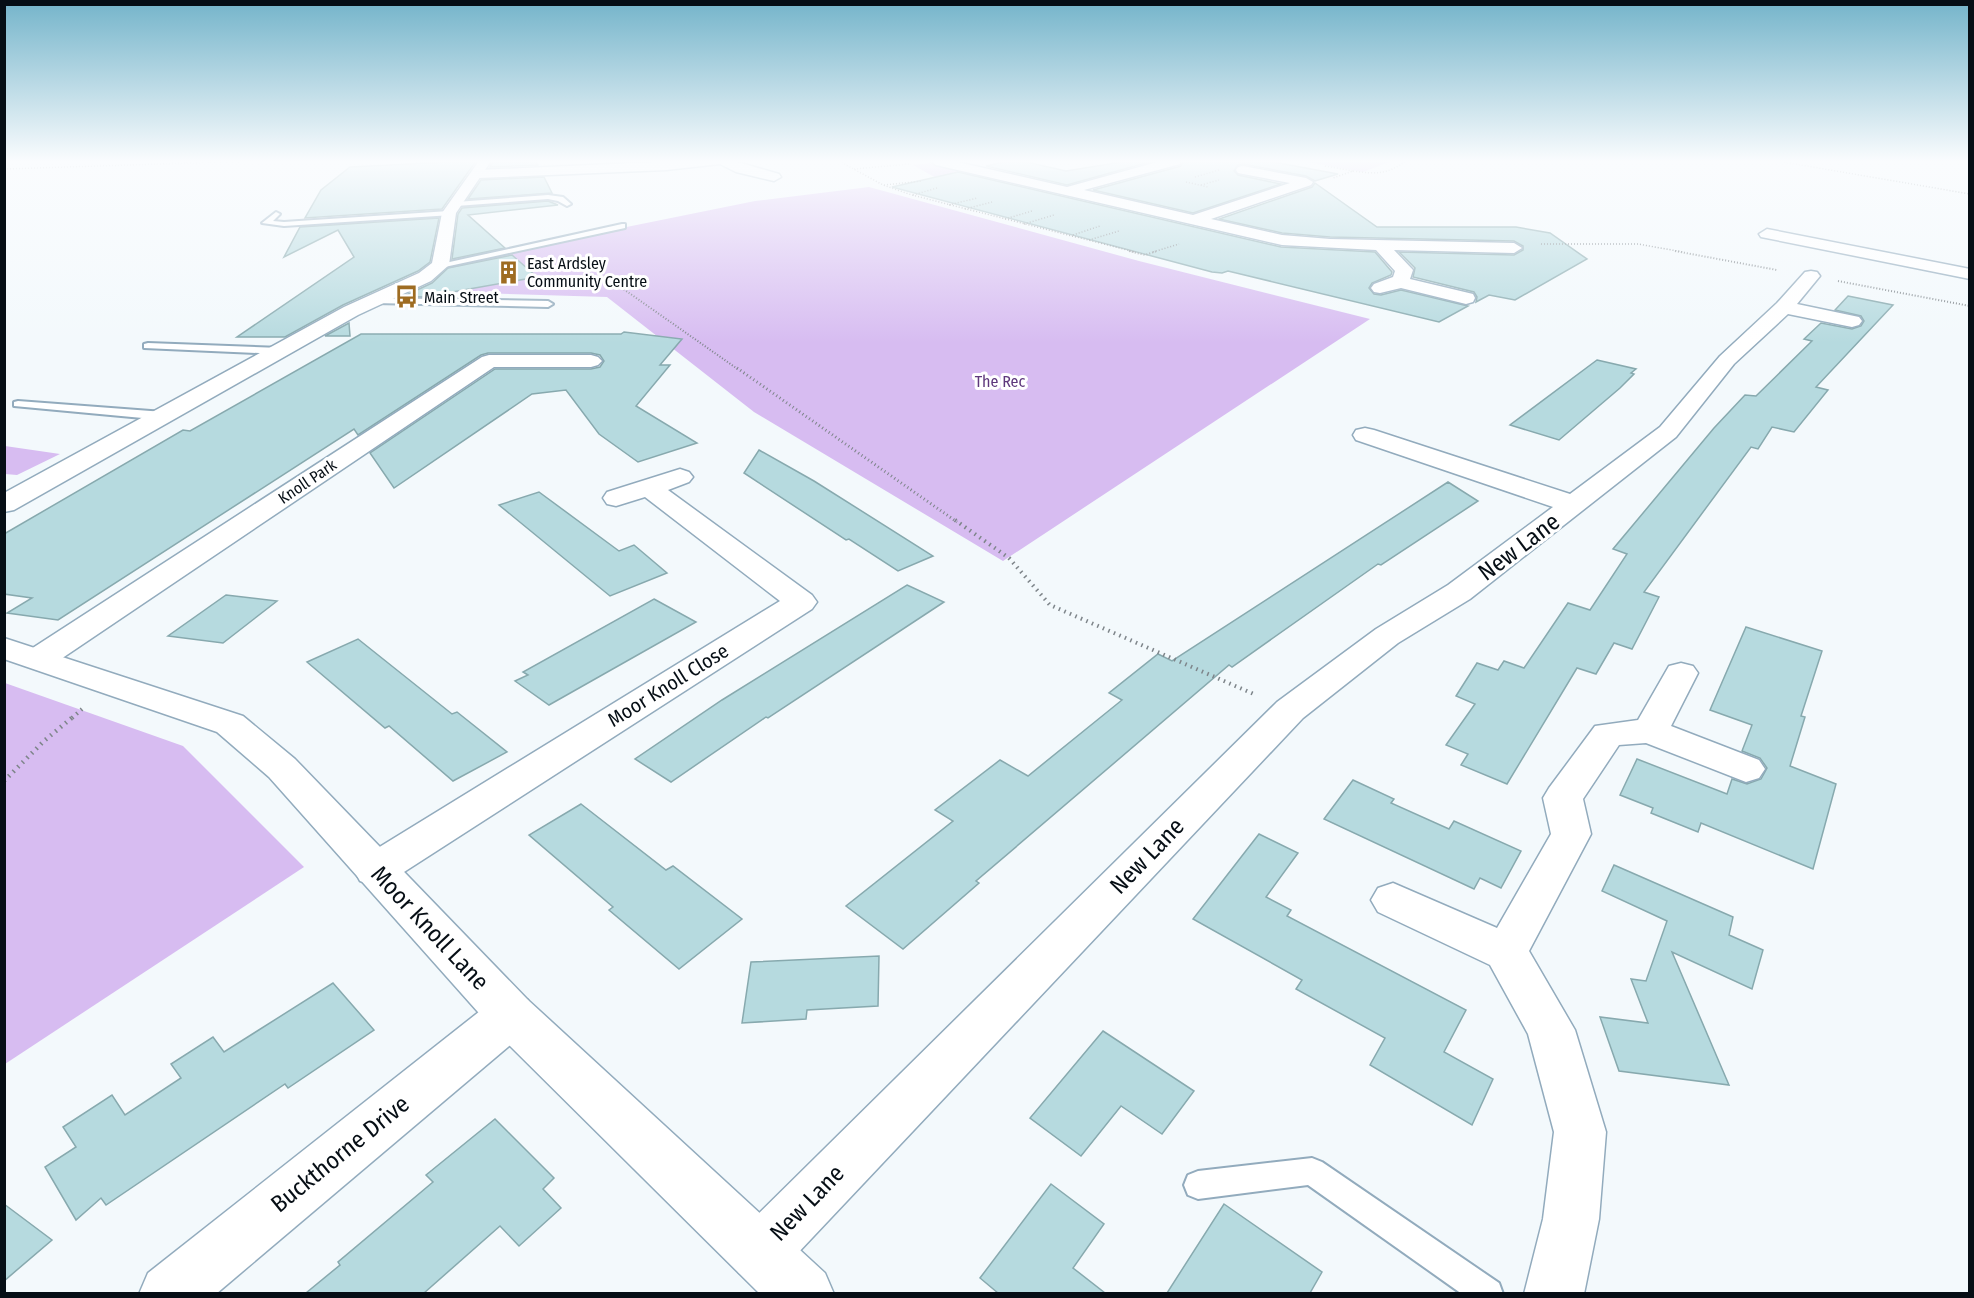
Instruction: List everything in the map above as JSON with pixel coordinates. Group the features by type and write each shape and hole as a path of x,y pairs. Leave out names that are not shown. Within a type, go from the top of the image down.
{"street":[{"path":"4,504 375,300 425,277 440,265 450,222"},
{"path":"1201,222 1304,242 1514,248"},
{"path":"1208,239 1232,229"},
{"path":"1767,234 1970,274"},
{"path":"1380,245 1404,270 1404,277 1400,282"},
{"name":"New Lane","path":"759,1253 1290,710 1387,636 1459,592 1668,432 1726,360 1784,307 1811,276"},
{"path":"1380,288 1400,282 1466,298"},
{"path":"1784,307 1852,321"},
{"name":"Knoll Park","path":"22,653 489,361 591,361"},
{"name":"New Lane","path":"1366,436 1575,505"},
{"path":"616,498 680,477"},
{"name":"Moor Knoll Close","path":"375,870 801,602 649,488"},
{"name":"Moor Knoll Lane","path":"22,653 230,724 282,768 511,1015 759,1253 804,1293"},
{"path":"1650,731 1681,673"},
{"path":"1506,952 1571,834 1563,798 1608,734 1650,731 1746,769"},
{"path":"1393,900 1506,952 1551,1030 1580,1131 1571,1219 1554,1293"},
{"name":"Buckthorne Drive","path":"170,1293 511,1015"}],"lane":[{"path":"268,222 266,223 294,224 320,222"},
{"path":"440,265 622,226"},
{"path":"375,300 548,304"},
{"path":"148,346 281,351"},
{"path":"18,404 164,416"},
{"path":"1198,1185 1312,1172 1488,1293"}],"path":[{"path":"1015,222 1145,255 1232,229"},
{"path":"547,242 564,248 1009,558 1050,605 1290,710"},
{"path":"1514,248 1515,244 1638,244 1970,306"},
{"path":"4,781 44,741 113,684"}],"green space":[{"name":"The Rec","path":"653,222 995,222 1139,261 1370,319 1003,561 754,412 607,297 415,291 457,270 463,260"},
{"path":"5,446 60,454 17,475 5,474"},
{"path":"5,683 183,746 304,867 5,1064"}],"building":[{"path":"384,222 438,222 430,262 418,271 343,305 285,337 237,337 354,257 338,230 284,257 300,227"},
{"path":"457,222 475,222 505,248 452,259"},
{"path":"1022,222 1171,222 1281,247 1375,252 1392,272 1391,275 1372,283 1369,288 1374,294 1381,295 1401,290 1468,306 1439,322 1228,271 1212,272"},
{"path":"1231,222 1369,222 1377,227 1516,227 1550,233 1587,259 1515,300 1489,295 1476,302 1477,297 1474,292 1413,277 1415,268 1399,252 1514,255 1523,250 1523,246 1514,241 1330,237 1282,233"},
{"path":"512,255 537,277 424,297 404,296 432,283 448,268"},
{"path":"1848,296 1893,305 1816,387 1828,390 1794,432 1772,427 1758,449 1751,447 1644,592 1659,597 1632,649 1614,643 1596,674 1577,668 1507,784 1461,765 1468,754 1446,745 1475,704 1456,696 1477,663 1498,670 1504,661 1524,668 1568,603 1590,610 1627,554 1613,549 1714,428 1745,395 1756,396 1812,341 1804,339 1821,323 1852,329 1861,326 1864,321 1861,316 1835,310"},
{"path":"349,323 350,336 325,336"},
{"path":"624,332 682,339 660,365 670,365 636,406 697,443 638,462 599,434 566,390 532,394 394,488 370,453 495,369 591,369 600,367 604,361 600,355 591,353 488,353 481,355 358,435 354,429 58,620 7,613 32,598 4,594 4,534 183,430 190,431 361,334 621,334"},
{"path":"1597,360 1636,369 1620,388 1559,440 1510,425"},
{"path":"759,450 814,481 933,556 898,571 849,539 846,540 744,473"},
{"path":"1448,482 1478,501 1381,565 1378,564 1232,667 1229,665 976,881 979,883 903,949 846,906 953,821 935,810 1000,760 1028,776 1122,700 1109,693 1158,654 1172,661"},
{"path":"539,492 619,551 634,545 667,573 610,596 499,505"},
{"path":"907,585 944,602 768,718 766,717 671,782 635,759 722,700"},
{"path":"226,595 277,601 223,643 168,636"},
{"path":"654,599 696,622 549,705 515,681 528,675 523,672"},
{"path":"1746,627 1822,651 1801,716 1805,717 1790,766 1836,784 1813,869 1701,823 1698,832 1651,813 1653,808 1620,795 1637,759 1727,794 1732,779 1747,784 1761,779 1767,768 1760,758 1742,751 1752,725 1710,710"},
{"path":"358,639 452,714 457,712 507,752 453,781 389,726 385,728 307,662"},
{"path":"1353,780 1394,799 1391,803 1449,829 1454,821 1521,851 1501,888 1480,878 1474,889 1324,819"},
{"path":"581,804 666,870 673,866 742,919 679,969 609,910 613,907 529,835"},
{"path":"1259,834 1298,853 1266,897 1291,910 1287,916 1466,1010 1444,1052 1493,1079 1472,1125 1370,1065 1385,1038 1296,989 1302,980 1193,919"},
{"path":"1614,865 1733,917 1729,935 1763,950 1752,989 1672,952 1729,1085 1619,1071 1600,1017 1648,1023 1631,979 1646,981 1667,921 1602,891"},
{"path":"879,956 878,1006 807,1010 806,1019 742,1023 751,962"},
{"path":"333,983 374,1030 288,1088 285,1084 106,1205 101,1198 76,1220 45,1167 76,1147 63,1127 112,1095 125,1115 181,1078 171,1064 213,1037 224,1052"},
{"path":"1103,1031 1194,1091 1162,1134 1121,1106 1081,1156 1030,1118"},
{"path":"495,1119 554,1178 543,1189 561,1208 519,1246 500,1226 424,1293 306,1293 340,1265 338,1262 433,1182 426,1175"},
{"path":"1051,1184 1104,1224 1073,1268 1105,1293 998,1293 980,1278"},
{"path":"4,1204 52,1240 4,1281"},
{"path":"1224,1204 1322,1272 1310,1293 1167,1293"}],"place":[{"name":"East Ardsley Community Centre","path":"509,272"},
{"name":"Main Street","path":"406,297"}]}
